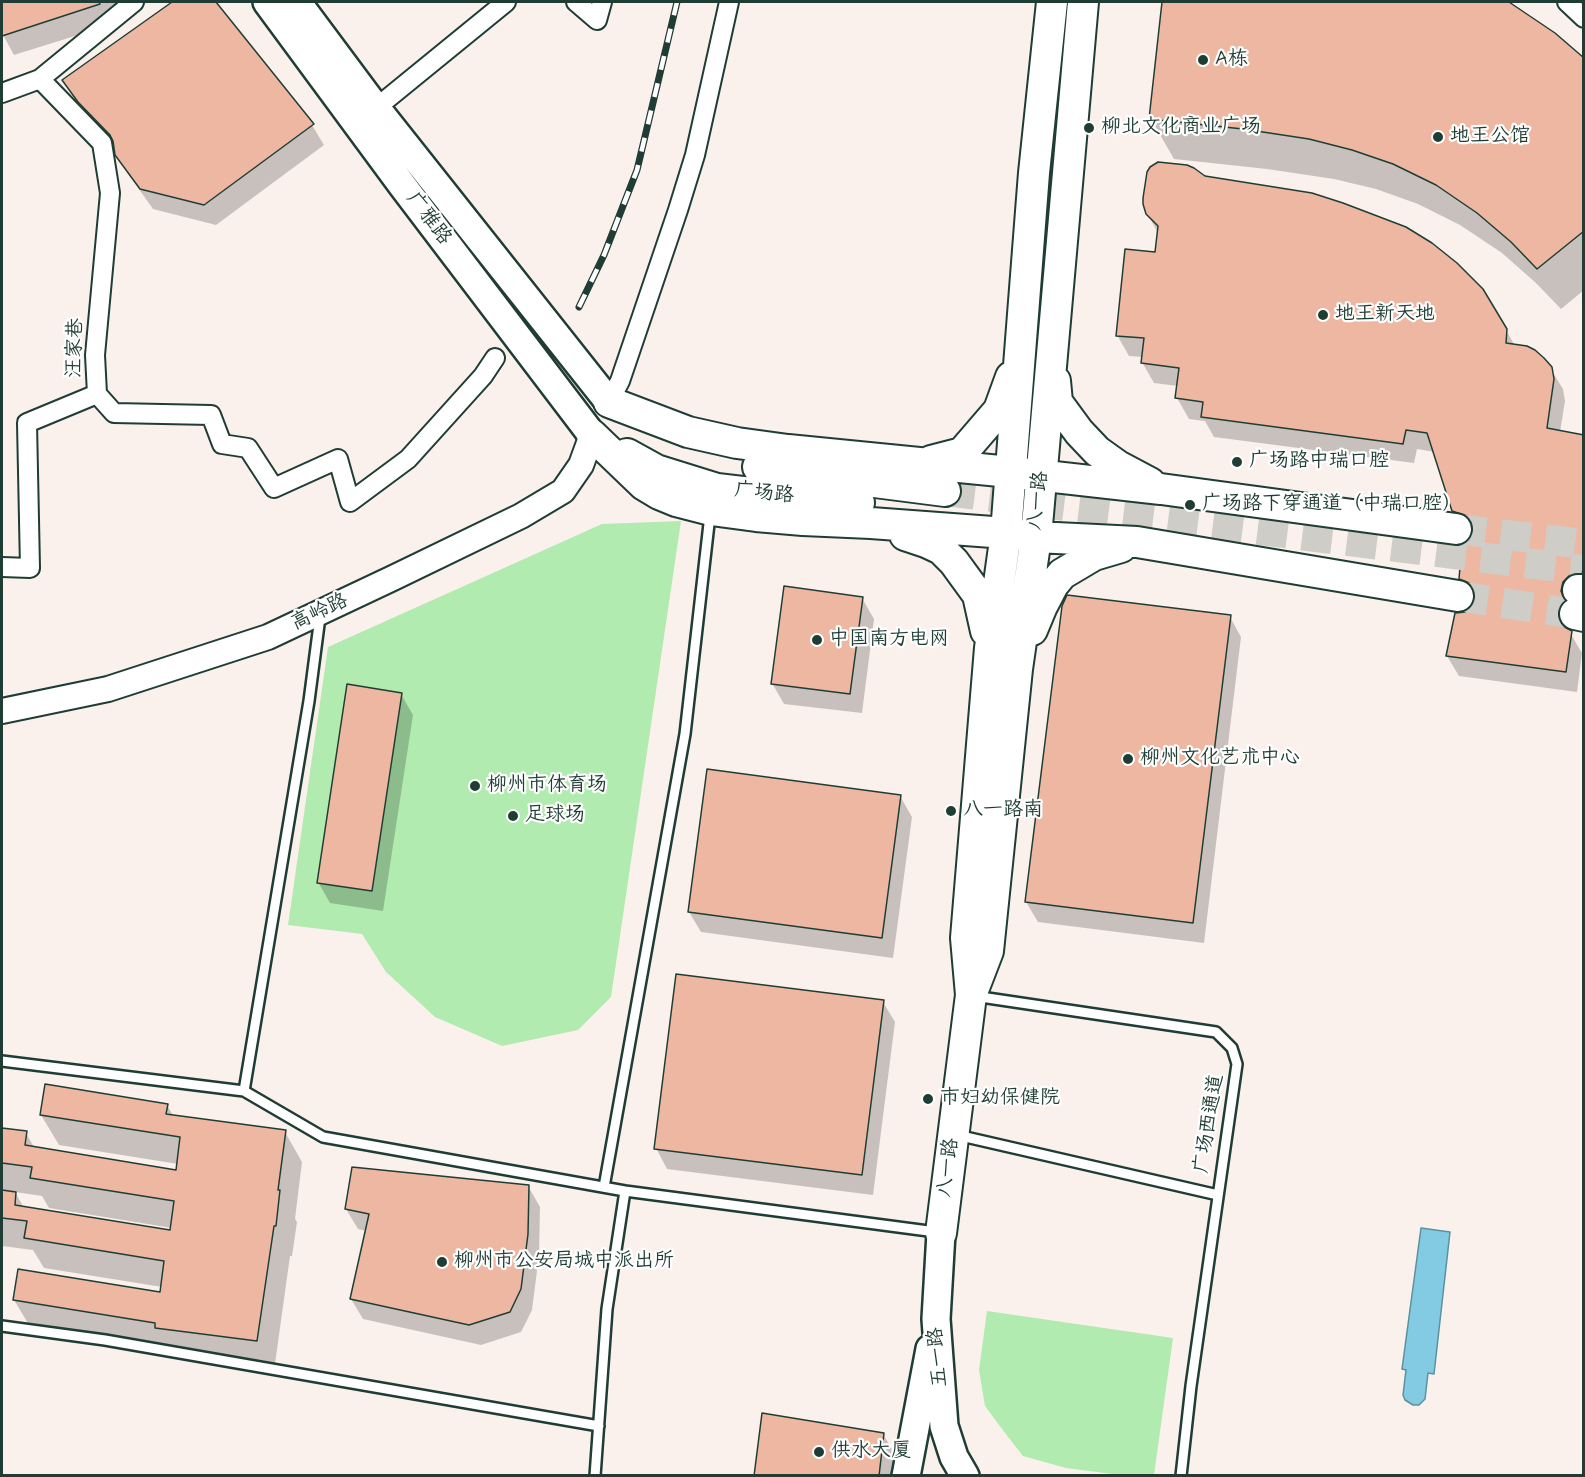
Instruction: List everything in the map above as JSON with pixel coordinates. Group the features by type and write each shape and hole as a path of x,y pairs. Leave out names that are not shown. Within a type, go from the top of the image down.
{"main road":[{"name":"广雅路","path":"267,2 592,435"},
{"name":"广雅路","path":"297,2 376,108 609,402"},
{"name":"八一路","path":"941,1233 971,995 966,938 990,648 1006,533 1034,173 1052,2"},
{"name":"八一路","path":"971,995 988,951 1017,669 1036,537 1083,2"},
{"path":"1052,350 1058,402 1079,432 1097,451 1118,466 1161,489"},
{"path":"923,464 962,453 999,410 1020,352"},
{"name":"广场路","path":"592,435 656,470 717,489 768,495 946,501 712,459 684,450 630,424 609,402"},
{"path":"609,402 688,432 737,443 1161,489 1456,529"},
{"path":"592,435 644,485 676,501 711,510 791,519 1137,542 1458,596"},
{"path":"871,523 941,549 954,562 978,594 990,648"},
{"path":"1017,669 1042,606 1053,585 1062,574 1094,555 1137,542"},
{"name":"五一路","path":"941,1233 936,1319 944,1426 954,1457 966,1476"},
{"path":"906,1476 936,1319"}],"street":[{"path":"2,93 40,79 134,2"},
{"path":"376,108 506,2"},
{"path":"576,2 597,20 602,2"},
{"path":"609,402 624,371 695,155 729,2"},
{"path":"1567,2 1584,18"},
{"name":"汪家巷","path":"2,567 30,568 27,423 97,394 95,355 110,193 104,153 102,144 40,79"},
{"path":"97,394 114,412 211,416 222,444 248,448 274,488 338,459 350,502 408,459 483,376 495,358"},
{"name":"高岭路","path":"2,711 108,689 267,637 321,612 521,516 563,490 581,465 592,435"}],"lane":[{"path":"604,1187 685,734 711,510"},
{"path":"244,1090 309,701 321,612"},
{"name":"广场西通道","path":"971,995 1216,1032 1232,1048 1237,1064 1191,1386 1181,1476"},
{"path":"2,1061 244,1090 323,1137 625,1191 941,1233"},
{"path":"952,1134 1218,1195"},
{"path":"595,1476 607,1309 625,1191"},
{"path":"2,1326 105,1340 598,1426"}],"green space":[{"name":"柳州市体育场","path":"681,521 611,997 578,1030 502,1046 435,1017 386,972 362,934 288,925 328,647 602,524"},
{"path":"987,1311 1173,1338 1154,1475 1120,1475 1066,1468 1023,1456 985,1406 979,1370"}],"water":[{"path":"1421,1228 1450,1232 1434,1374 1428,1373 1425,1399 1419,1405 1413,1405 1405,1400 1403,1395 1406,1370 1402,1369"}],"building":[{"path":"2,2 99,2 100,4 2,36"},
{"path":"172,2 216,2 314,124 204,205 140,189 115,155 110,135 78,102 62,80"},
{"name":"地王公馆","path":"1162,2 1509,2 1555,33 1584,58 1584,231 1537,269 1511,242 1477,213 1436,185 1393,164 1309,139 1149,119"},
{"path":"1158,162 1187,165 1205,176 1312,193 1406,227 1432,243 1457,263 1483,289 1507,329 1506,343 1527,346 1535,350 1552,367 1554,379 1547,428 1584,435 1582,570 1581,573 1570,575 1563,582 1561,591 1565,601 1558,611 1558,619 1563,626 1572,631 1566,672 1446,656 1455,613 1465,612 1472,606 1475,599 1474,591 1469,583 1459,579 1458,546 1469,540 1473,531 1472,523 1467,516 1452,511 1427,433 1406,430 1403,444 1201,417 1203,402 1175,398 1179,368 1141,363 1144,338 1116,336 1125,249 1155,252 1158,226 1146,214 1143,198 1147,172"},
{"name":"中国南方电网","path":"784,586 863,597 850,694 771,684"},
{"name":"柳州文化艺术中心","path":"1067,595 1231,615 1193,923 1025,902 1062,606"},
{"path":"347,684 402,693 372,891 317,883"},
{"path":"707,769 901,795 882,938 688,912"},
{"path":"676,974 884,1000 862,1175 654,1149"},
{"path":"45,1084 168,1104 166,1114 286,1130 276,1226 274,1226 257,1341 155,1328 155,1323 13,1300 18,1269 160,1292 164,1261 24,1238 27,1221 2,1218 2,1190 16,1192 15,1205 170,1230 174,1201 30,1178 32,1167 2,1163 2,1128 27,1131 25,1145 176,1170 180,1137 40,1115"},
{"name":"柳州市公安局城中派出所","path":"352,1167 529,1185 528,1234 521,1289 510,1312 469,1325 350,1299 369,1214 345,1209"},
{"name":"供水大厦","path":"762,1413 884,1433 879,1476 754,1476"}],"tunnel":[{"path":"945,491 1582,570"},
{"path":"1456,529 1584,544"},
{"path":"1458,596 1575,614"}],"railway":[{"path":"579,307 604,255 637,170 677,2"}],"place":[{"name":"A栋","path":"1203,60"},
{"name":"柳北文化商业广场","path":"1089,128"},
{"name":"地王公馆","path":"1438,137"},
{"name":"地王新天地","path":"1323,315"},
{"name":"广场路中瑞口腔","path":"1237,462"},
{"name":"广场路下穿通道（中瑞口腔）","path":"1190,505"},
{"name":"中国南方电网","path":"817,640"},
{"name":"柳州文化艺术中心","path":"1128,759"},
{"name":"柳州市体育场","path":"475,786"},
{"name":"八一路南","path":"951,811"},
{"name":"足球场","path":"513,816"},
{"name":"市妇幼保健院","path":"928,1099"},
{"name":"柳州市公安局城中派出所","path":"442,1262"},
{"name":"供水大厦","path":"819,1452"}]}
